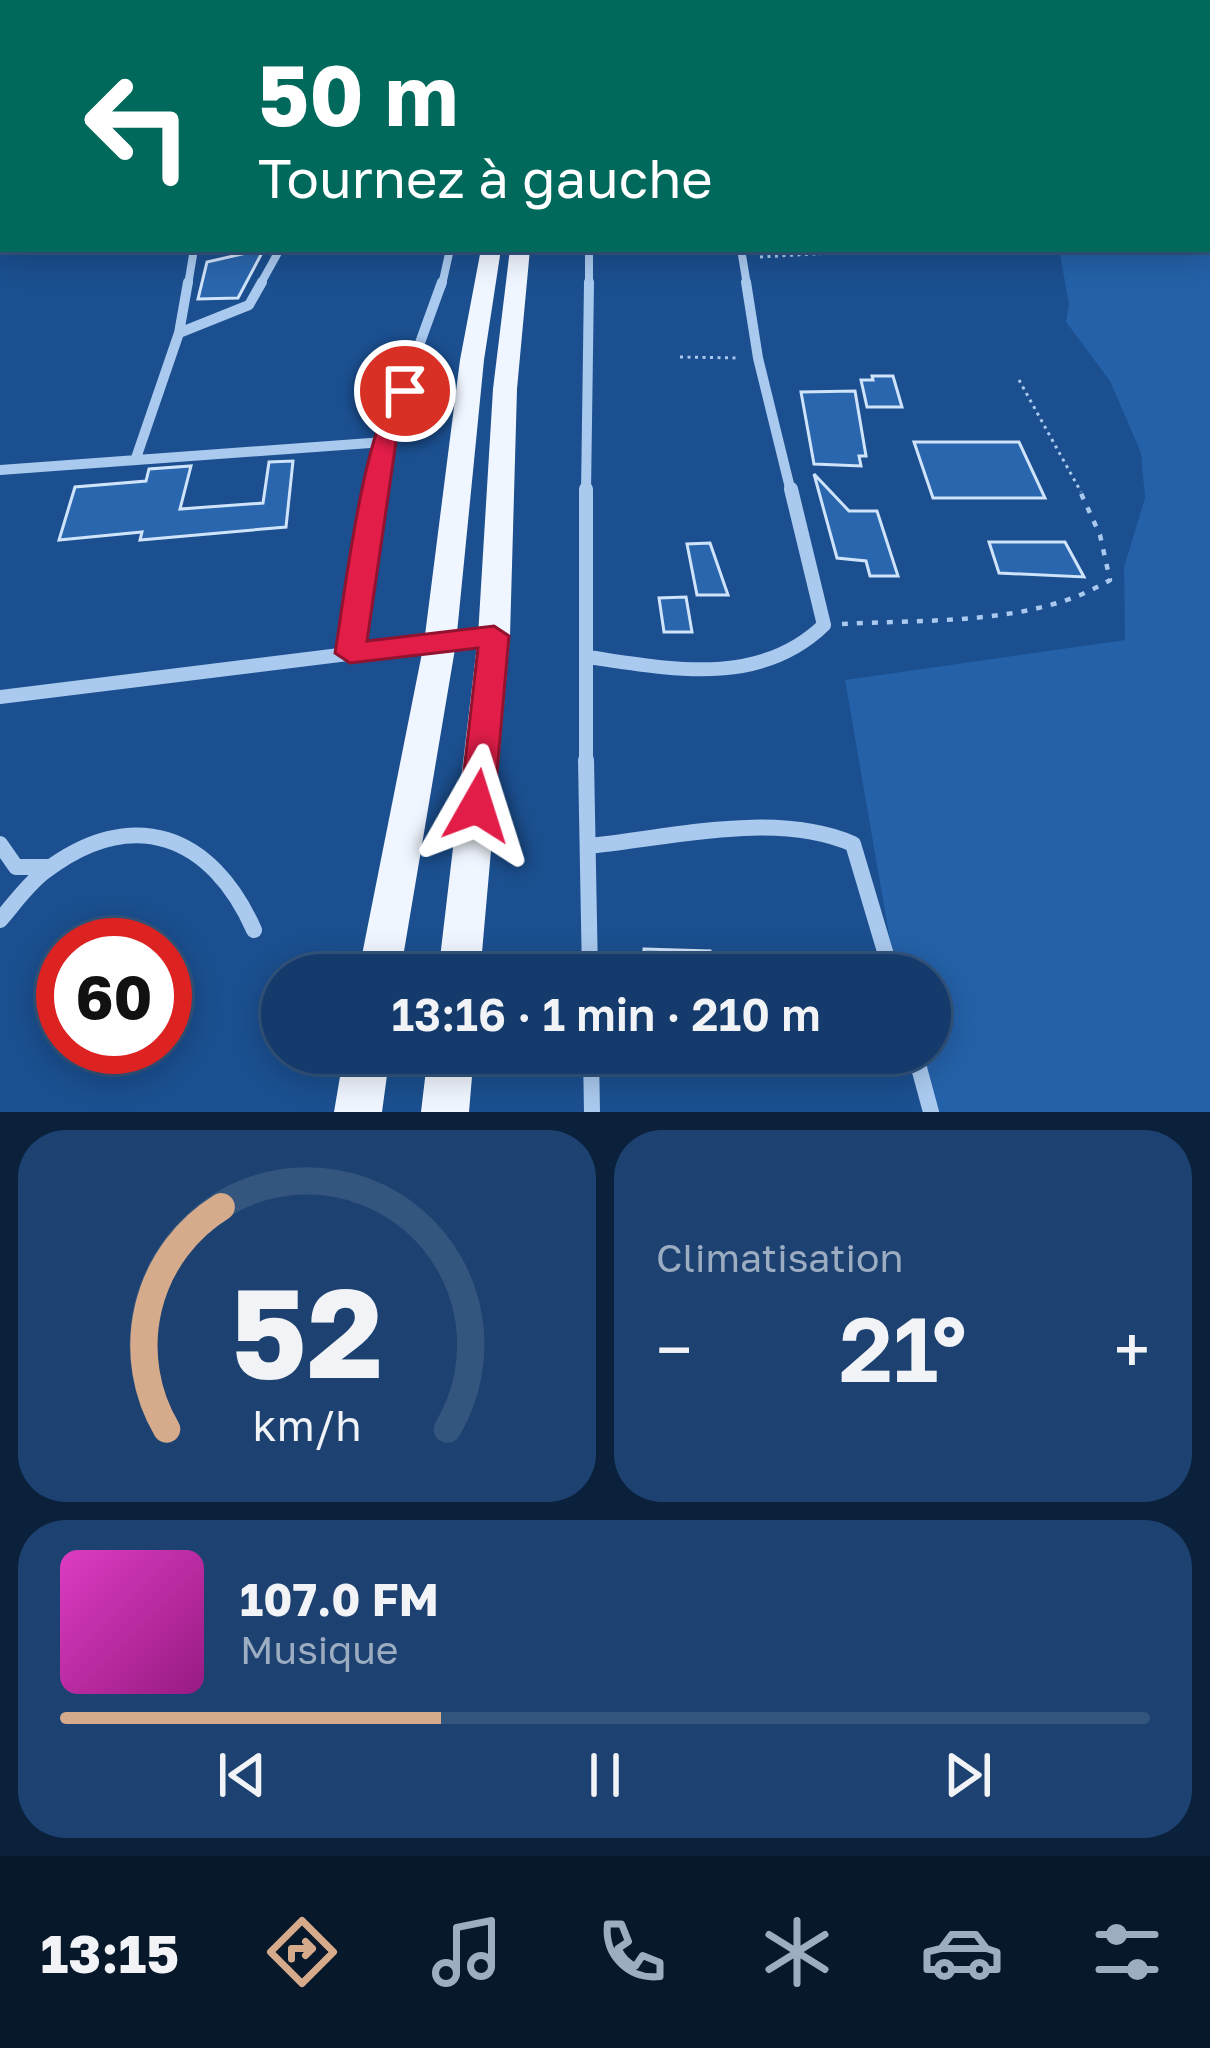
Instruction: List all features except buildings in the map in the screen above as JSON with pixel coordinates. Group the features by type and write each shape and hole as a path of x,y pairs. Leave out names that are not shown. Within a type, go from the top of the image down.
{"main road":[{"path":"383,954 440,643 472,360 490,252"},
{"path":"461,954 494,636 505,388 520,252"},
{"path":"358,1112 364,1074"},
{"path":"445,1112 449,1074"}],"street":[{"path":"136,458 179,333 193,252"},
{"path":"179,333 249,305 278,252"},
{"path":"350,653 384,442 429,329 449,252"},
{"path":"589,252 590,954"},
{"path":"588,657 736,668 795,650 824,625 758,358 742,253"},
{"path":"0,470 384,442"},
{"path":"0,697 494,636"},
{"path":"588,846 749,831 839,833 854,844 886,954"},
{"path":"0,844 16,867 50,867 132,838 173,836 192,846 237,890 254,930"},
{"path":"0,920 50,867"},
{"path":"591,1074 592,1112"},
{"path":"921,1074 931,1112"}],"path":[{"path":"742,253 783,252"},
{"path":"680,356 758,358"},
{"path":"824,625 1062,603 1097,592 1110,580 1111,562 1097,525 1019,380"}],"shaded area":[{"path":"1060,252 1210,252 1210,1112 924,1112 916,1074 951,1074 951,954 892,954 845,680 1125,640 1124,567 1145,498 1141,453 1110,381 1066,322 1069,304"}],"route":[{"path":"405,391 384,442 350,653 494,636 477,806"}]}
